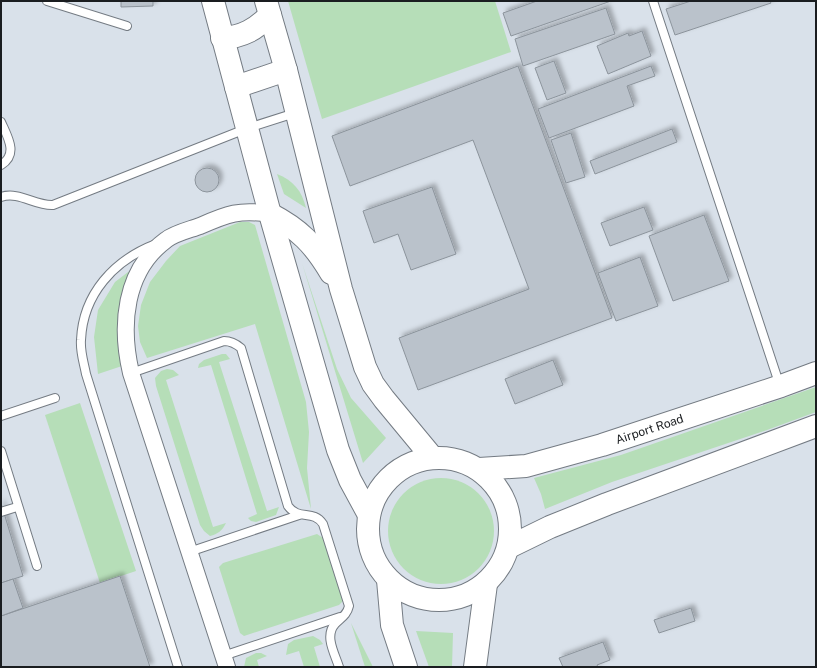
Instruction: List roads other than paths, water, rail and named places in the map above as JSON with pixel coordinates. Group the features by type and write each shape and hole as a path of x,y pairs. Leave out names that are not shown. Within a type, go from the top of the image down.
{"main road":[{"path":"213,1 270,214 338,450 350,480 369,515"},
{"path":"222,38 232,38 256,28 268,8"},
{"path":"268,8 286,70 340,289 360,355 374,384 384,399 432,457"},
{"path":"236,87 286,70"},
{"path":"270,214 299,232 312,244 340,289"},
{"name":"Airport Road","path":"479,469 526,466 602,445 816,373"},
{"path":"509,547 550,527 607,504 816,426"},
{"path":"432,457 451,458 465,462 479,469 495,484 506,503 511,525 509,547 500,567 486,584 467,595 447,601 426,600 405,593 388,580 375,560 368,538 369,515 374,498 384,482 398,470 414,461 432,457"},
{"path":"388,580 392,625 406,667"},
{"path":"475,667 486,584"}],"street":[{"path":"225,661 131,373 127,357 125,324 126,307 136,277 144,264 153,251 168,239 228,214 242,211 270,214"}],"lane":[{"path":"49,1 126,26"},
{"path":"653,1 780,386"},
{"path":"1,197 20,197 36,203 54,205 248,128 296,113"},
{"path":"1,122 11,149 7,160 1,165"},
{"path":"168,239 144,248 130,256 105,278 95,292 88,307 83,324 81,341 86,374 178,667"},
{"path":"131,373 224,341 236,343 241,348 288,506 294,513 318,518 323,524 349,606 347,613 333,627 330,637 330,642 339,667"},
{"path":"1,416 55,398"},
{"path":"1,451 17,507 37,566"},
{"path":"1,512 17,507"},
{"path":"189,552 299,515"},
{"path":"225,661 344,616"}]}
